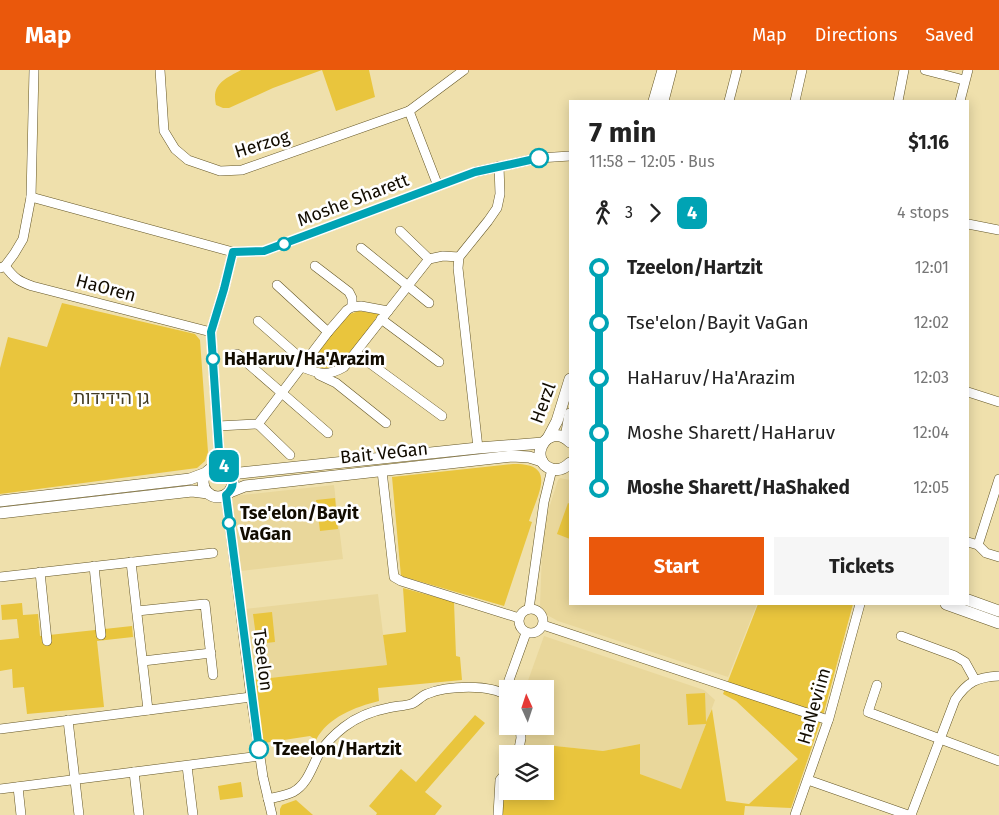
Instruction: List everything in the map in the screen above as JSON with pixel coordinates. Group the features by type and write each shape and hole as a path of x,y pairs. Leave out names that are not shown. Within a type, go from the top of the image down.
{"main road":[{"path":"654,100 663,70"},
{"path":"663,100 672,70"},
{"name":"Herzl","path":"545,440 557,421 569,382"},
{"name":"Herzl","path":"568,440 569,427"},
{"name":"Bait VeGan","path":"227,470 240,473 478,448 545,440 559,436 568,440"},
{"path":"545,440 540,451 542,461 552,469 568,466"},
{"name":"Bait VeGan","path":"0,513 192,491 221,494 245,486 512,456 529,457 542,461"},
{"path":"0,501 190,479 209,470 220,467 227,470 233,481 221,494 203,482 209,470"},
{"path":"969,600 999,611"},
{"path":"949,605 999,623"}],"street":[{"path":"3,267 14,254 23,238 31,197 34,70"},
{"name":"Herzog","path":"160,70 164,131 175,149 188,160 220,170 242,170 409,111 464,70"},
{"path":"729,100 737,70"},
{"path":"795,100 802,70"},
{"path":"898,100 904,70"},
{"path":"925,70 964,80"},
{"path":"960,100 968,70"},
{"path":"409,111 438,186"},
{"name":"Moshe Sharett","path":"31,197 233,252 264,251 475,172 539,158 569,156"},
{"path":"478,448 459,276 459,257 497,208 500,194 498,166"},
{"path":"969,224 999,230"},
{"path":"400,230 429,259"},
{"path":"361,248 429,304"},
{"path":"227,470 219,451 211,332 233,252"},
{"path":"302,367 320,374 334,373 344,367 429,259 443,256 459,257"},
{"path":"315,266 350,292 352,307"},
{"name":"HaOren","path":"3,267 13,277 32,286 211,332"},
{"path":"276,285 328,332"},
{"path":"258,424 347,310 352,307 361,306 388,311"},
{"path":"381,320 439,362"},
{"path":"258,322 298,356 302,367 336,383 386,423"},
{"path":"356,353 442,416"},
{"path":"236,354 328,432"},
{"path":"969,392 999,402"},
{"path":"218,426 258,424 290,454"},
{"path":"209,470 217,462 219,451"},
{"path":"529,609 542,512 552,469"},
{"path":"382,471 394,577 401,581 519,618"},
{"path":"978,545 995,507 999,479"},
{"name":"Tseelon","path":"221,494 228,509 251,697 272,815"},
{"path":"969,542 978,545 986,553 999,557"},
{"path":"0,576 213,553"},
{"path":"131,562 148,710"},
{"path":"94,566 101,635"},
{"path":"40,572 47,641"},
{"path":"137,611 205,604 214,675"},
{"name":"HaNeviim","path":"795,815 828,720 860,605"},
{"path":"529,609 540,613 544,621 538,632 534,634 526,633 520,628 519,618 522,613 529,609"},
{"path":"543,625 828,720"},
{"path":"511,680 526,633"},
{"path":"901,636 955,656 965,662 975,680"},
{"path":"142,661 211,653"},
{"path":"808,780 909,815 955,700 962,690 975,680 999,676"},
{"path":"877,685 868,712 999,761"},
{"path":"268,799 285,796 298,789 304,783 322,750 335,735 352,721 377,710 413,703 428,693 455,688 486,688 499,693"},
{"path":"0,729 251,697"},
{"path":"68,720 79,815"},
{"path":"0,789 260,756"},
{"path":"187,766 193,815"},
{"path":"134,772 139,815"},
{"path":"18,787 21,815"},
{"path":"498,815 499,798"}],"shaded area":[{"path":"560,478 569,480 569,605 757,605 728,677 558,621 547,615 540,605 543,527"},
{"path":"334,485 343,559 241,571 232,496"},
{"path":"378,594 387,665 252,680 244,609"},
{"path":"544,636 704,690 715,700 681,790 640,774 640,744 603,751 554,745 524,745 524,735 554,735 554,680 528,680"}],"green space":[{"path":"241,70 322,70 273,88 229,108 216,105 217,87 225,79"},
{"path":"322,70 369,70 375,97 336,111"},
{"name":"גן הידידות","path":"62,303 195,334 200,340 208,452 205,461 197,468 0,494 0,368 8,337 47,347"},
{"path":"359,311 379,314 349,355 339,364 328,368 308,365 347,315"},
{"path":"513,464 527,465 536,469 540,474 541,482 529,521 532,522 504,606 401,576 392,477"},
{"path":"335,498 338,529 320,531 316,500"},
{"path":"568,503 569,539 557,534"},
{"path":"403,588 454,602 456,656 460,657 462,680 378,688 379,701 343,714 328,725 316,740 310,736 264,743 252,680 387,665 383,635 406,632"},
{"path":"22,603 23,615 38,614 40,636 132,626 133,637 97,641 104,707 27,714 24,687 13,688 12,669 0,671 0,640 19,638 17,619 2,620 1,605"},
{"path":"758,605 853,605 824,712 791,808 745,806 744,815 501,815 502,800 554,800 554,746 603,751 640,744 640,774 681,789 706,724 688,725 686,694 705,693 706,722 712,709 726,801 749,804 798,759 736,701 723,694"},
{"path":"272,612 275,642 257,644 253,614"},
{"path":"475,715 485,723 425,792 442,806 435,815 376,815 377,813 369,806 401,769 416,782"},
{"path":"241,782 243,797 220,800 218,786"},
{"path":"296,800 313,815 280,815 282,805"}],"bus line":[{"name":"4","path":"259,749 226,495 231,490 233,481 230,472 226,469 221,459 219,451 211,332 233,252 250,253 264,251 475,172 539,158"}],"place":[{"name":"HaHaruv/Ha'Arazim","path":"213,359"},
{"name":"Tse'elon/Bayit VaGan","path":"229,523"},
{"name":"Tzeelon/Hartzit","path":"259,749"}]}
